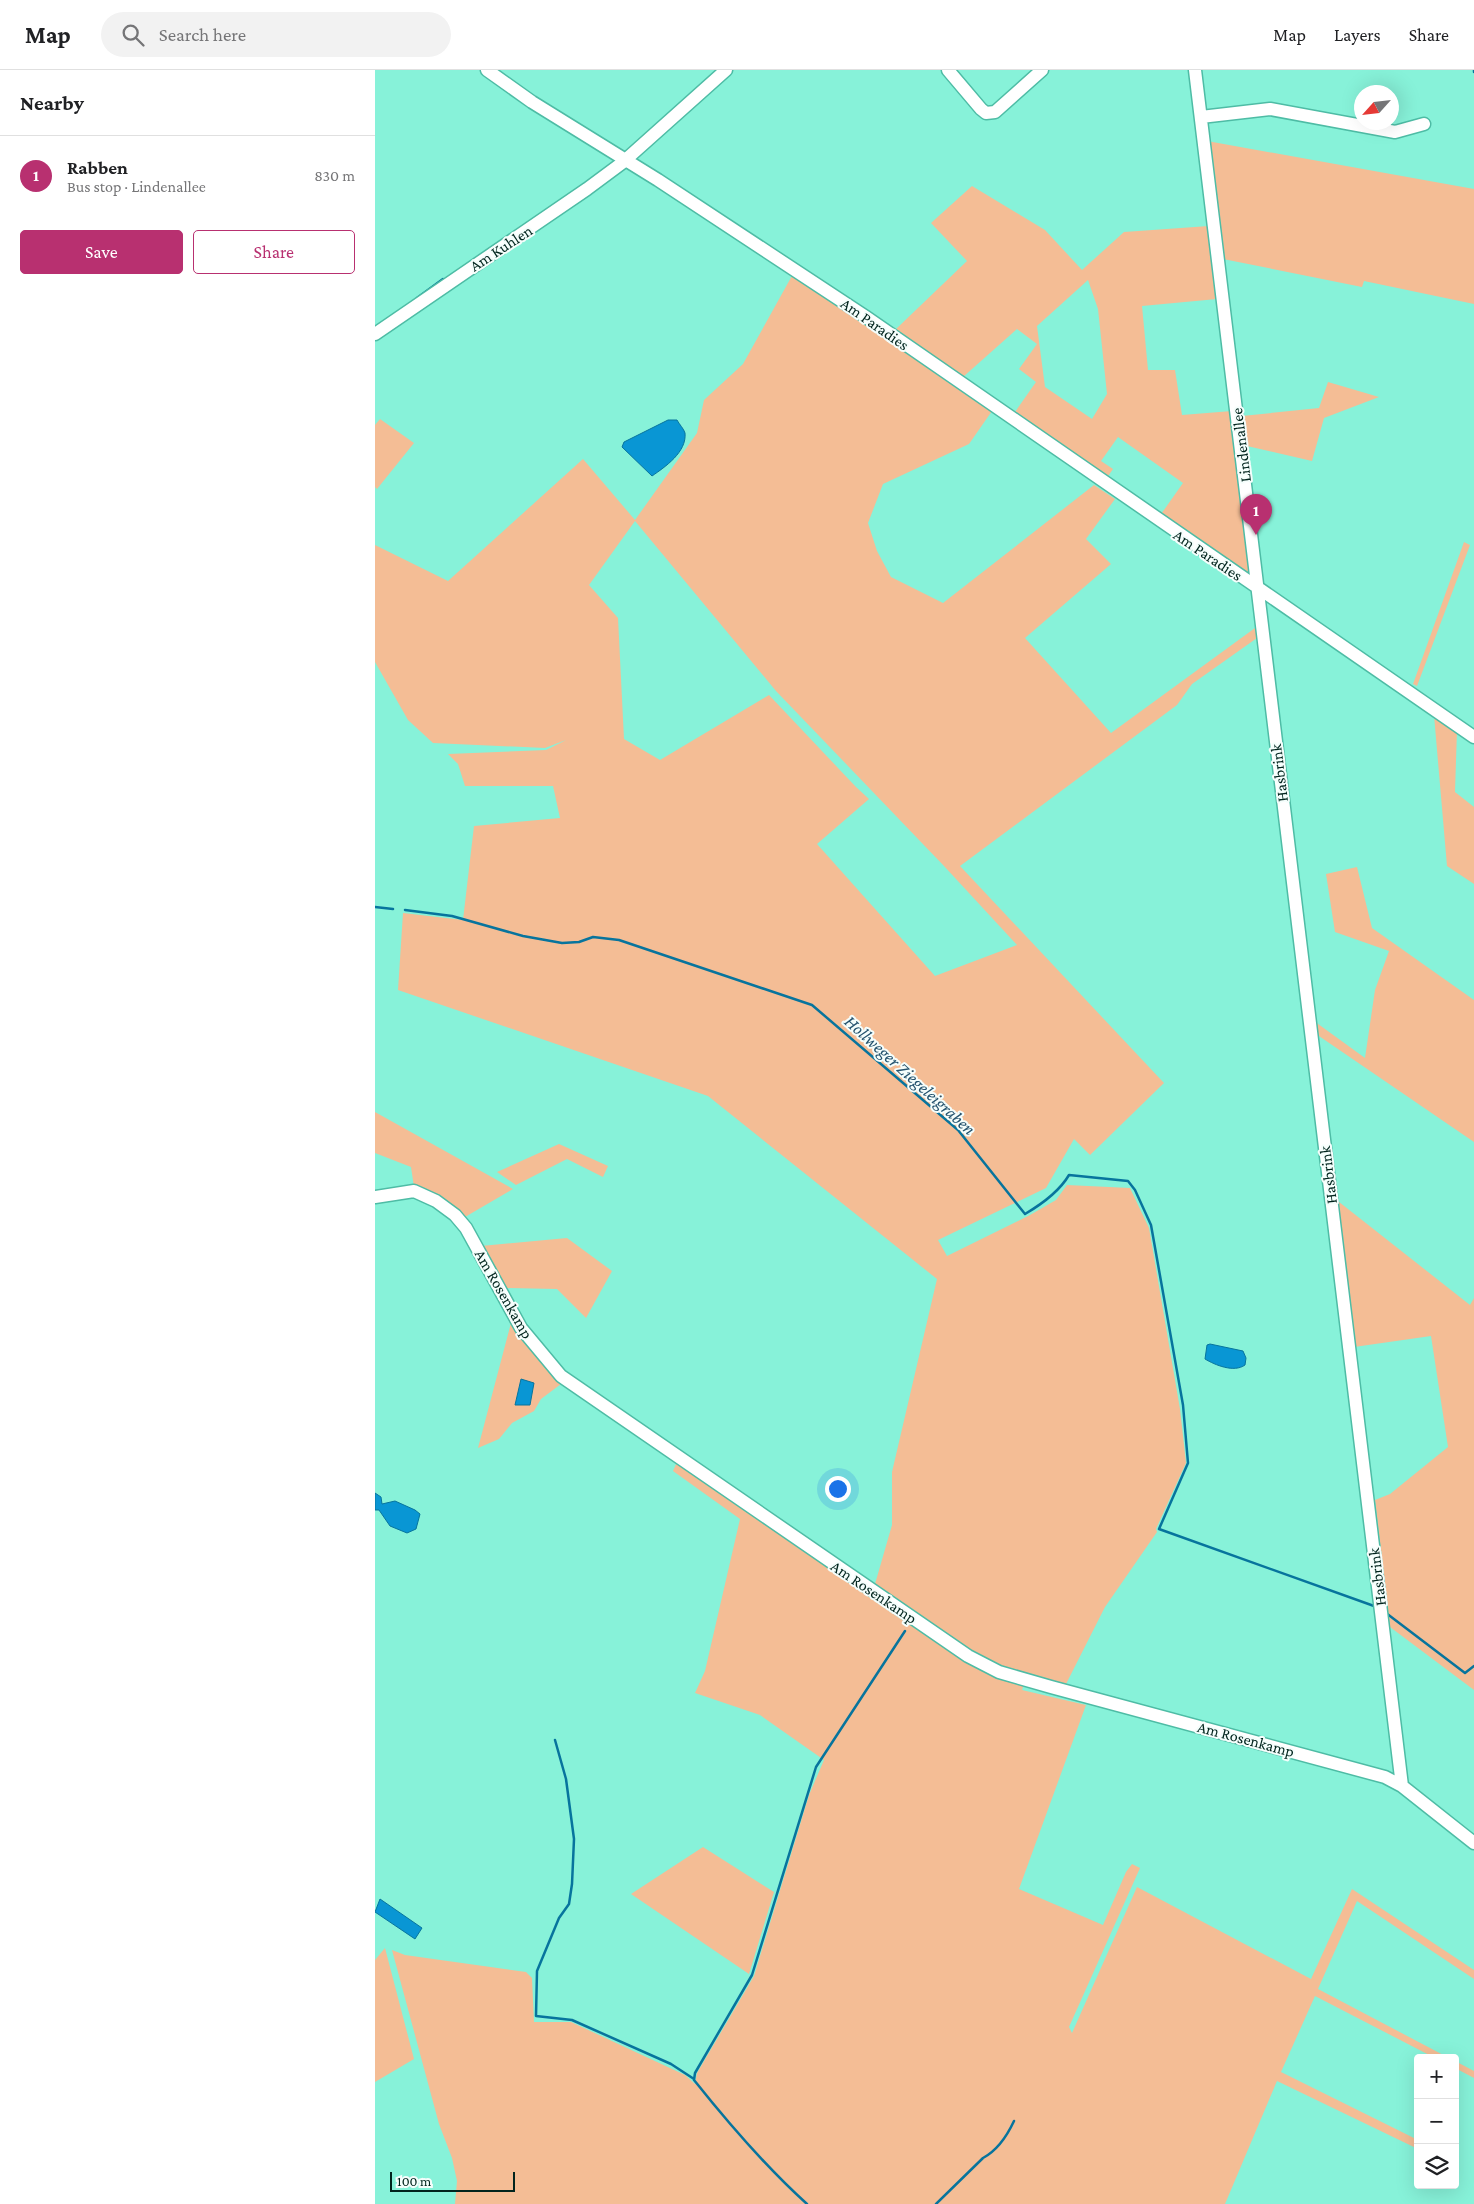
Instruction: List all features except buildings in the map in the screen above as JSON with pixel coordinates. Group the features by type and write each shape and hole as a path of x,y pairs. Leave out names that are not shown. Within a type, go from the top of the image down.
{"street":[{"name":"Am Paradies","path":"487,70 532,102 625,160 860,313 1257,588"},
{"name":"Am Kuhlen","path":"375,334 545,220 625,160 726,70"},
{"path":"948,70 981,110 991,114 1042,70"},
{"name":"Lindenallee","path":"1195,70 1257,588"},
{"path":"1201,116 1270,109 1395,132 1424,124"},
{"path":"1257,588 1474,737"},
{"name":"Hasbrink","path":"1257,588 1402,1786"},
{"name":"Am Rosenkamp","path":"375,1197 414,1191 446,1208 466,1228 521,1328 561,1376 968,1656 999,1672 1385,1777 1402,1786 1474,1843"},
{"path":"1385,1777 1392,1772 1399,1761"}],"shaded area":[{"path":"1207,141 1474,189 1474,304 1364,281 1362,287 1223,259"},
{"path":"972,186 1045,230 1082,270 1124,232 1209,226 1217,299 1142,306 1148,370 1175,370 1182,415 1232,411 1252,581 1159,517 1183,483 1118,437 1101,461 1113,469 1106,479 1015,412 1036,382 1019,369 1037,344 1017,329 963,377 895,330 967,261 931,223","holes":["1088,280 1098,309 1107,394 1092,419 1045,387 1037,326"]},
{"path":"793,274 992,411 969,444 883,484 868,523 877,551 891,577 943,603 1094,485 1115,499 1086,539 1111,564 1025,638 1111,733 1255,628 1257,638 1192,684 1177,705 960,866 1164,1083 1090,1155 1074,1139 1046,1188 938,1240 947,1256 1056,1200 1067,1185 1130,1188 1149,1228 1180,1409 1186,1463 1156,1529 1157,1532 1105,1607 1065,1686 1026,1677 1022,1690 1086,1705 1019,1889 1103,1925 1126,1872 1132,1864 1140,1868 1069,2027 1072,2033 1137,1887 1311,1979 1352,1889 1474,1970 1474,1979 1357,1901 1318,1989 1441,2054 1427,2054 1315,1996 1281,2072 1414,2138 1414,2147 1277,2081 1225,2204 455,2204 457,2181 452,2158 439,2124 392,1950 405,1955 526,1972 532,1978 534,2022 571,2022 685,2075 695,2084 697,2073 754,1976 809,1795 824,1760 760,1715 695,1693 705,1671 740,1519 673,1471 677,1462 927,1625 875,1584 892,1525 892,1472 937,1279 708,1096 398,990 403,913 463,920 474,826 560,818 553,786 465,786 458,764 448,754 546,750 566,740 545,748 433,743 408,720 375,662 375,545 448,581 583,459 635,520 697,433 704,400 743,364","holes":["635,521 776,691 1017,945 935,976 817,844 869,799 769,695 660,760 624,739 618,618 589,585"]},
{"path":"1328,382 1379,397 1324,418 1312,461 1247,446 1242,416 1319,408"},
{"path":"380,419 414,443 377,489 375,487 375,425"},
{"path":"1464,542 1470,545 1417,686 1413,684"},
{"path":"1434,715 1457,730 1455,792 1474,807 1474,884 1447,866"},
{"path":"1357,867 1372,928 1474,1000 1474,1142 1316,1034 1314,1021 1365,1058 1375,990 1389,951 1335,932 1326,874"},
{"path":"375,1112 513,1189 465,1217 442,1200 414,1187 411,1167 375,1153"},
{"path":"559,1144 608,1166 603,1177 567,1159 516,1185 497,1172"},
{"path":"1334,1198 1470,1305 1474,1298 1474,1690 1390,1627 1375,1500 1390,1494 1448,1447 1431,1336 1354,1347"},
{"path":"567,1238 612,1271 586,1318 557,1289 502,1288 481,1246"},
{"path":"511,1323 561,1384 541,1399 534,1411 512,1423 499,1439 478,1448"},
{"path":"703,1847 774,1892 749,1974 631,1894"},
{"path":"385,1948 414,2059 375,2082 375,1960"},
{"path":"1459,2063 1474,2071 1474,2078 1459,2070"}],"water":[{"path":"668,420 677,420 685,433 685,440 679,453 652,476 622,447 624,442"},
{"path":"1207,1345 1243,1351 1246,1358 1245,1365 1230,1368 1219,1366 1205,1359"},
{"path":"521,1379 534,1383 530,1405 515,1405"},
{"path":"375,1493 381,1497 382,1504 395,1501 420,1514 416,1529 407,1533 390,1526 379,1510 375,1510"},
{"path":"380,1899 422,1928 415,1939 375,1912"}],"waterway":[{"path":"417,298 443,279"},
{"name":"Hollweger Ziegeleigraben","path":"375,907 393,909"},
{"name":"Hollweger Ziegeleigraben","path":"405,910 452,916 523,936 562,943 579,942 593,937 619,940 812,1005 958,1130 1025,1214 1050,1197 1069,1175 1128,1181 1135,1190 1151,1225 1183,1405 1188,1463 1159,1529 1374,1606"},
{"path":"1386,1613 1465,1673 1474,1666"},
{"path":"807,2204 762,2160 734,2129 694,2080 695,2073 752,1975 816,1767 905,1631"},
{"path":"555,1740 566,1779 574,1839 572,1884 569,1904 559,1918 537,1971 536,2016 572,2020 671,2064 694,2079"},
{"path":"936,2204 983,2158 998,2147 1014,2121"}],"place":[{"name":"Rabben","path":"1256,535"}]}
